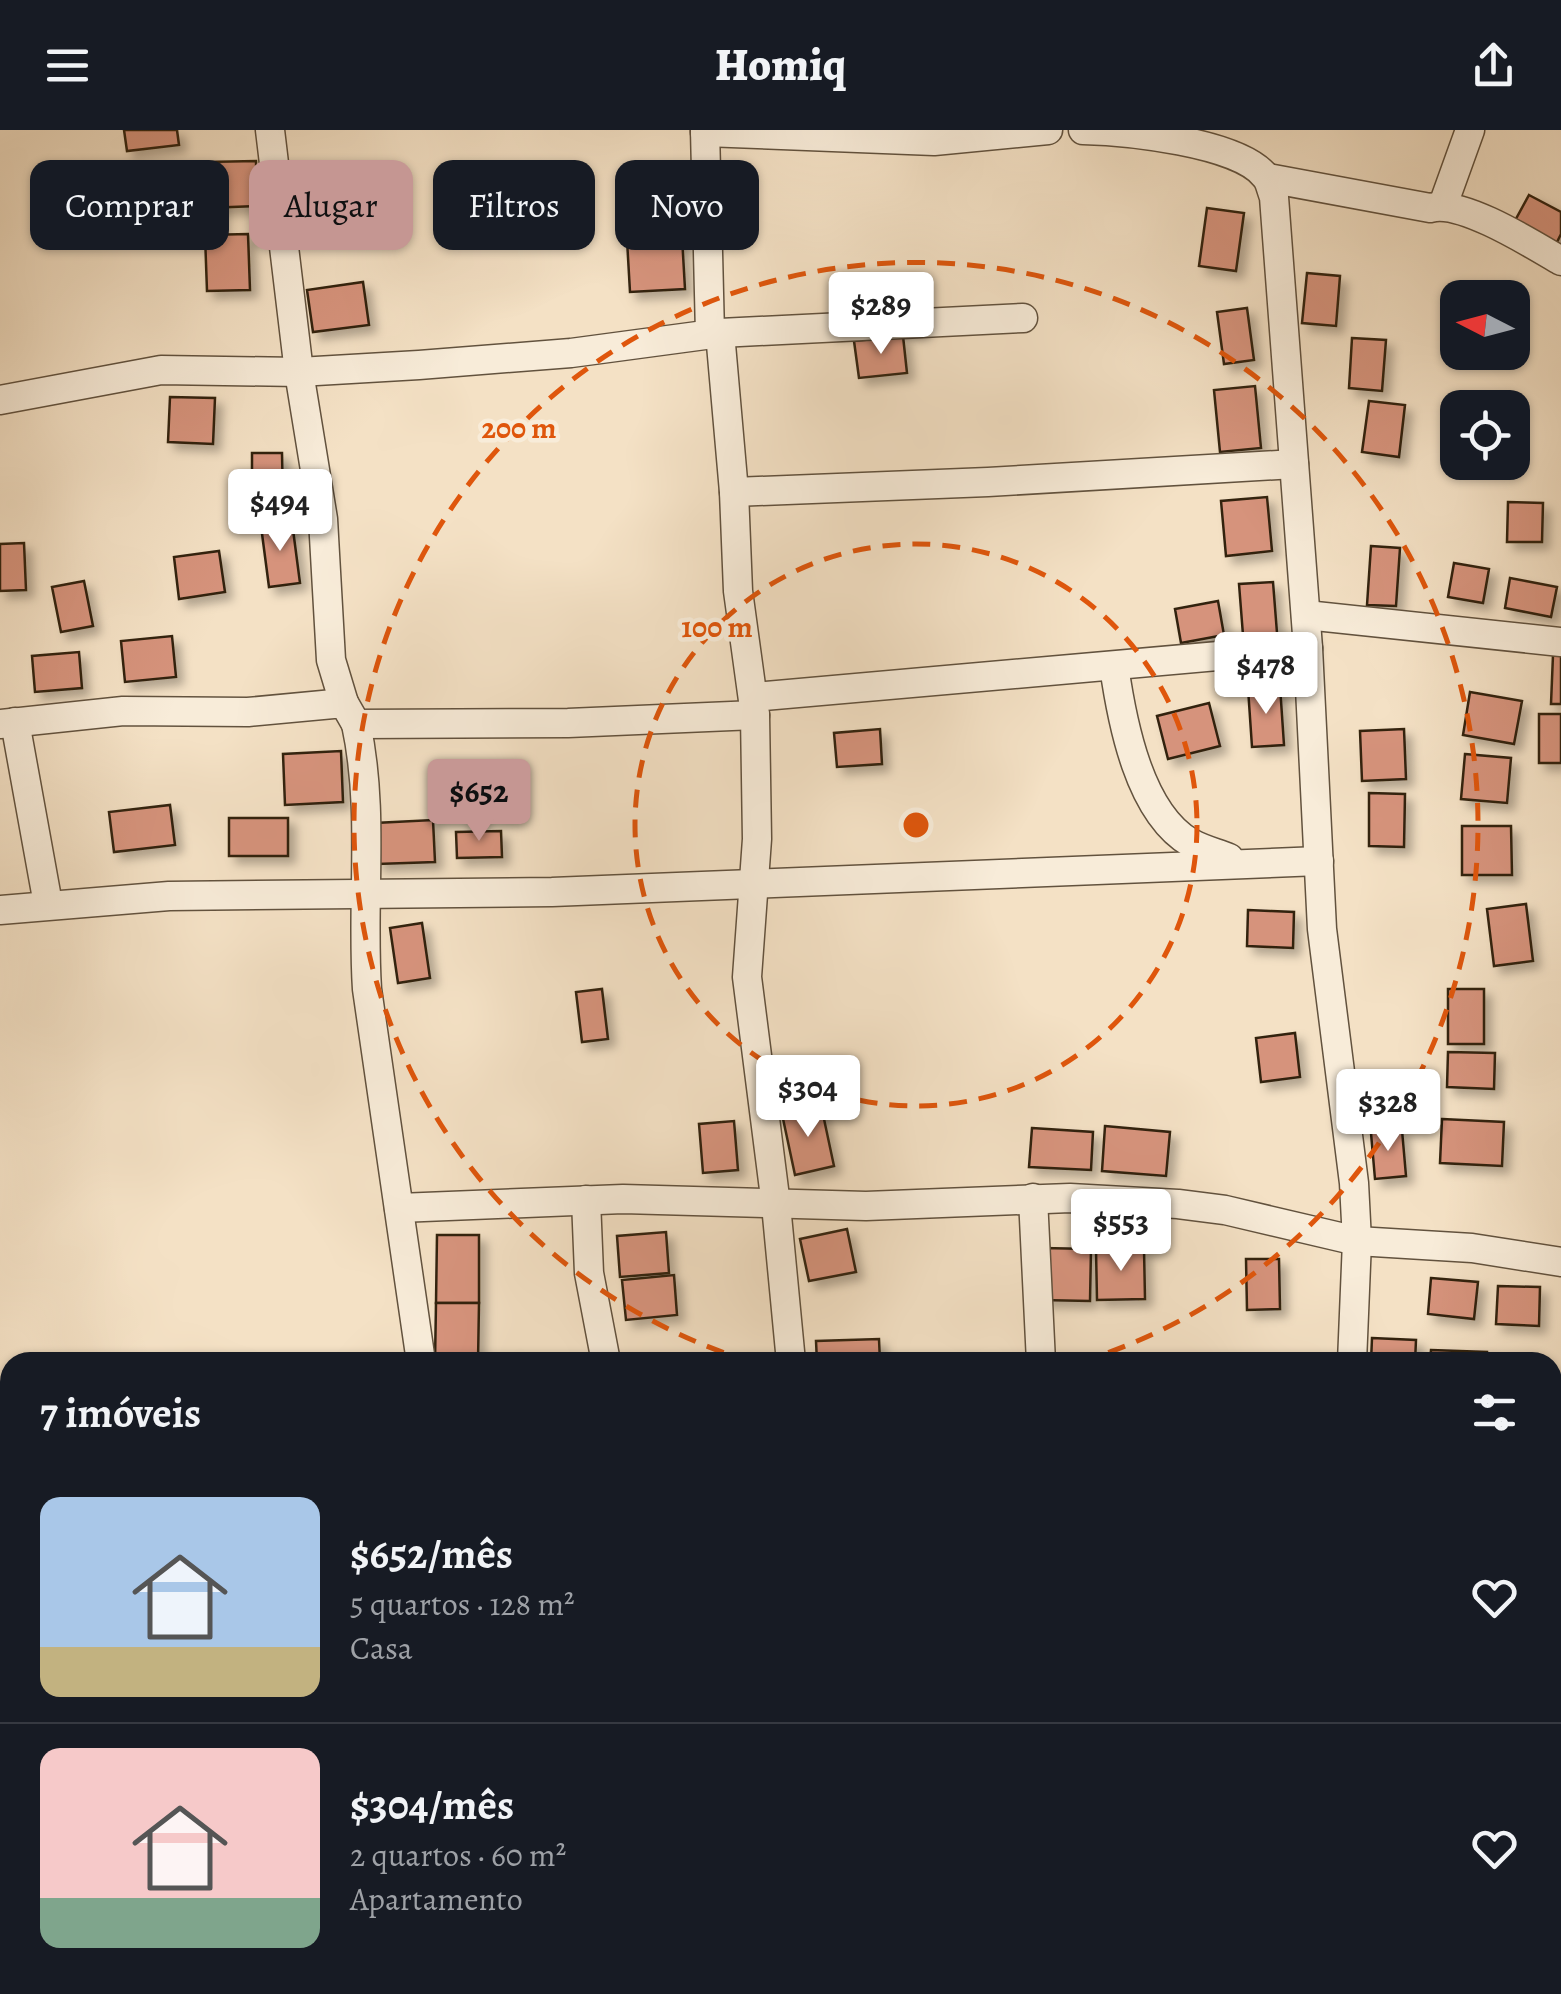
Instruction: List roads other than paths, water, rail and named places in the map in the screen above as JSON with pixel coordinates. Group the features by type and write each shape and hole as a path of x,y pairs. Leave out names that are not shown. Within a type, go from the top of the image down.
{"street":[{"path":"270,130 298,372 323,519 331,660 366,778 367,989 420,1352"},
{"path":"790,1352 747,978 758,781 754,706 738,592 734,492 715,334 705,131 934,142 1048,130"},
{"path":"1083,130 1159,137 1212,150 1256,167 1268,178 1274,198 1306,615 1322,929 1351,1153 1357,1240 1352,1352"},
{"path":"1443,204 1470,130"},
{"path":"1268,178 1430,208 1443,204 1515,235 1561,261"},
{"path":"0,400 161,370 298,372 571,353 715,334 1023,318"},
{"path":"734,492 1294,464"},
{"path":"1306,615 1561,642"},
{"path":"48,904 8,723 123,711 350,714 568,723 1308,648"},
{"path":"1114,666 1119,701 1142,778 1157,810 1192,844 1244,863"},
{"path":"0,910 169,896 570,891 1319,861"},
{"path":"400,1208 586,1200 866,1206 1033,1198 1194,1206 1357,1240 1472,1248 1561,1262"},
{"path":"1033,1198 1041,1352"},
{"path":"586,1200 589,1273 604,1352"}]}
